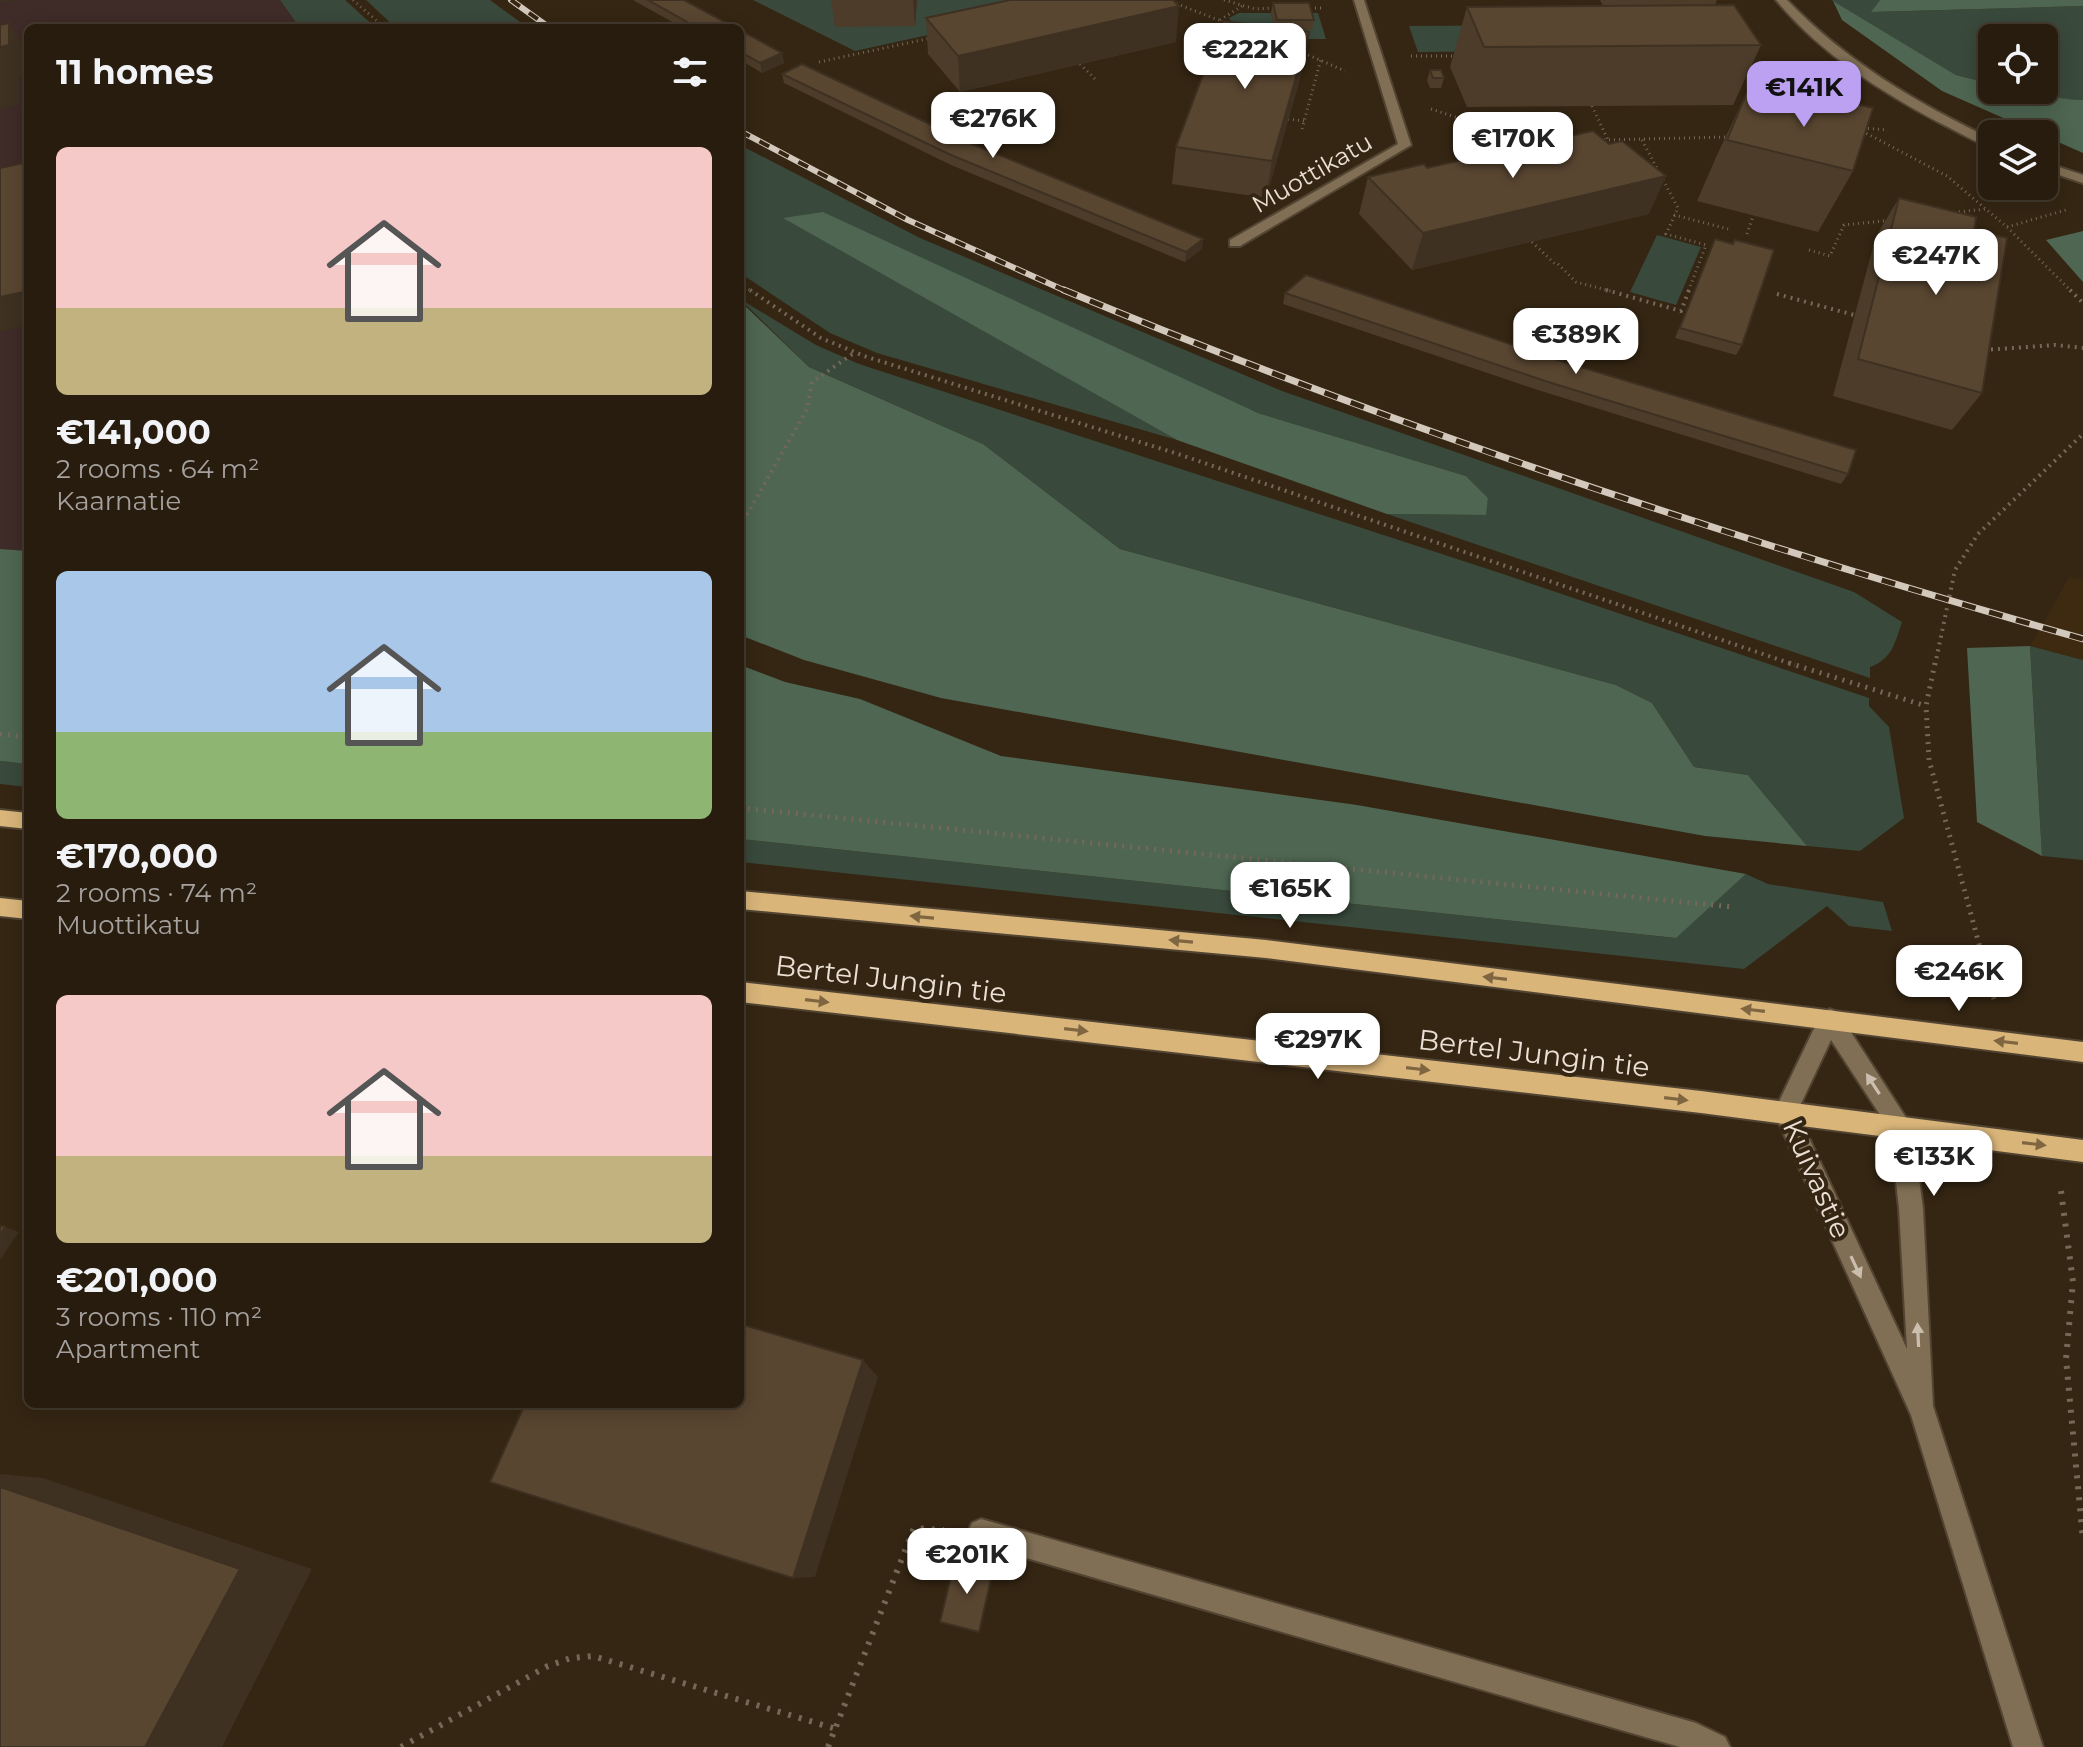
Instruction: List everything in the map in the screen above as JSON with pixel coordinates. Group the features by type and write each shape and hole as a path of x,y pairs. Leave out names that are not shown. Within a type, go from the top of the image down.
{"main road":[{"path":"0,818 24,821"},
{"path":"744,900 1266,949 2083,1052"},
{"path":"0,907 24,910"},
{"name":"Bertel Jungin tie","path":"744,992 1785,1112 2083,1151"}],"street":[{"name":"Muottikatu","path":"1235,243 1405,145 1359,0"},
{"path":"1781,1 1812,34 1871,77 1939,119 1978,137"},
{"path":"2058,171 2083,179"},
{"name":"Kuivastie","path":"1830,1019 1785,1112 1923,1413 2028,1747"},
{"name":"Kuivastie","path":"1830,1019 1901,1127 1911,1208 1923,1413"},
{"path":"981,1532 1569,1699 1696,1737 1715,1747"}],"path":[{"path":"353,0 380,24"},
{"path":"1167,0 1231,25"},
{"path":"1224,0 1244,6 1283,8"},
{"path":"1322,0 1328,20"},
{"path":"1219,20 1244,6"},
{"path":"1297,8 1324,8"},
{"path":"819,62 937,37"},
{"path":"1294,49 1443,115 1511,131 1582,139"},
{"path":"1743,55 1815,107"},
{"path":"1402,56 1465,56"},
{"path":"1339,58 1346,84"},
{"path":"1302,129 1321,59"},
{"path":"1080,64 1097,81"},
{"path":"1592,106 1609,141"},
{"path":"1288,119 1304,121"},
{"path":"1855,127 1931,165 2007,227 2083,303"},
{"path":"1490,164 1511,131"},
{"path":"1596,140 1729,137"},
{"path":"1532,242 1576,282 1681,311 1706,245 1666,234 1678,208 1642,140"},
{"path":"1948,213 1986,209"},
{"path":"2007,227 2071,210"},
{"path":"1674,215 1728,229"},
{"path":"1747,234 1753,216"},
{"path":"1809,250 1830,256 1844,225 1903,218"},
{"path":"744,287 821,338 855,352 1175,453 1846,682 1926,706"},
{"path":"1777,294 1854,315"},
{"path":"1982,350 2055,345 2083,348"},
{"path":"744,520 807,409 812,382 855,352"},
{"path":"1994,999 1929,760 1926,706 1955,570 1978,534 2083,434"},
{"path":"0,734 24,737"},
{"path":"744,808 1733,907"},
{"path":"2061,1191 2073,1282 2066,1359 2083,1540"},
{"path":"828,1747 914,1528"},
{"path":"401,1747 548,1666 571,1658 593,1656 833,1728"}],"shaded area":[{"path":"0,0 280,0 297,24 24,24 24,551 0,549"},
{"path":"2069,577 2083,580 2083,660 2030,646"}],"green space":[{"path":"280,0 345,0 372,24 297,24"},
{"path":"366,0 490,0 523,24 392,24"},
{"path":"753,0 839,0 914,26 917,0 1119,0 1042,10 855,51"},
{"path":"1831,0 1880,0 1872,12 2083,6 2083,100 2058,99 2058,24 1978,24 1978,80 1956,75"},
{"path":"1880,0 2083,0 2083,6 1871,12"},
{"path":"1833,1 1956,75 1978,80 1978,104 2058,104 2058,98 2083,100 2083,153 2058,142 2058,120 2008,120 1942,91 1842,20"},
{"path":"1239,13 1271,13 1276,30 1311,30 1307,13 1318,13 1326,39 1274,39 1231,21 1229,18"},
{"path":"1571,25 1571,51 1418,52 1409,26"},
{"path":"744,147 920,238 1282,391 1854,592 1902,622 1888,655 1870,667 1870,678 1387,514 1485,515 1488,498 1466,476 1258,413 785,217 1177,440 877,353 830,333 744,276"},
{"path":"823,212 1258,413 1466,476 1488,498 1486,515 1387,514 1177,440 783,218"},
{"path":"2083,231 2083,282 2046,240"},
{"path":"1657,235 1701,247 1676,305 1630,292"},
{"path":"744,301 816,345 859,364 1500,573 1869,698 1869,706 1889,727 1904,818 1860,851 1807,846 1748,775 1694,767 1652,703 1616,685 1120,549 983,444 809,367"},
{"path":"744,305 809,367 983,444 1120,549 1616,685 1652,703 1694,767 1748,775 1807,846 1705,836 941,698 804,660 744,637"},
{"path":"0,549 24,551 24,764 0,761"},
{"path":"2030,646 2083,660 2083,860 2042,856"},
{"path":"2030,646 2042,856 1977,822 1967,648"},
{"path":"744,667 785,682 860,699 1001,756 1357,805 1746,874 1676,938 744,839"},
{"path":"0,761 24,764 24,787 0,784"},
{"path":"744,839 1675,938 1746,874 1768,884 1883,902 1892,931 1849,926 1827,906 1744,969 744,862"}],"building":[{"path":"648,0 684,0 729,24 691,24"},
{"path":"1010,0 1173,0 1179,6 958,56 926,18"},
{"path":"1273,3 1309,3 1314,20 1277,20"},
{"path":"1734,5 1761,45 1484,47 1467,7"},
{"path":"1223,21 1309,32 1272,161 1176,147"},
{"path":"9,23 9,45 0,47 0,25"},
{"path":"744,32 782,53 760,63 744,54"},
{"path":"802,64 970,143 1203,239 1186,252 951,155 782,74"},
{"path":"1430,70 1441,70 1444,78 1433,78"},
{"path":"1746,94 1810,109 1815,94 1873,108 1853,171 1727,140"},
{"path":"1593,131 1609,144 1622,141 1666,176 1423,233 1368,177 1424,164 1427,168"},
{"path":"24,163 24,292 0,297 0,168"},
{"path":"1899,198 1976,217 1974,230 2007,238 1982,393 1858,359"},
{"path":"1715,239 1733,244 1735,240 1774,250 1742,345 1680,328"},
{"path":"1306,275 1554,359 1856,450 1848,474 1545,381 1285,293"},
{"path":"744,1325 863,1360 793,1578 490,1482 523,1408 744,1408"},
{"path":"0,1487 240,1569 145,1747 0,1747"},
{"path":"955,1560 993,1570 979,1632 940,1622"}],"railway":[{"path":"511,0 544,24"},
{"path":"744,133 908,220 1068,292"},
{"path":"1064,290 1315,389 1568,480 1824,563 2083,639"}]}
